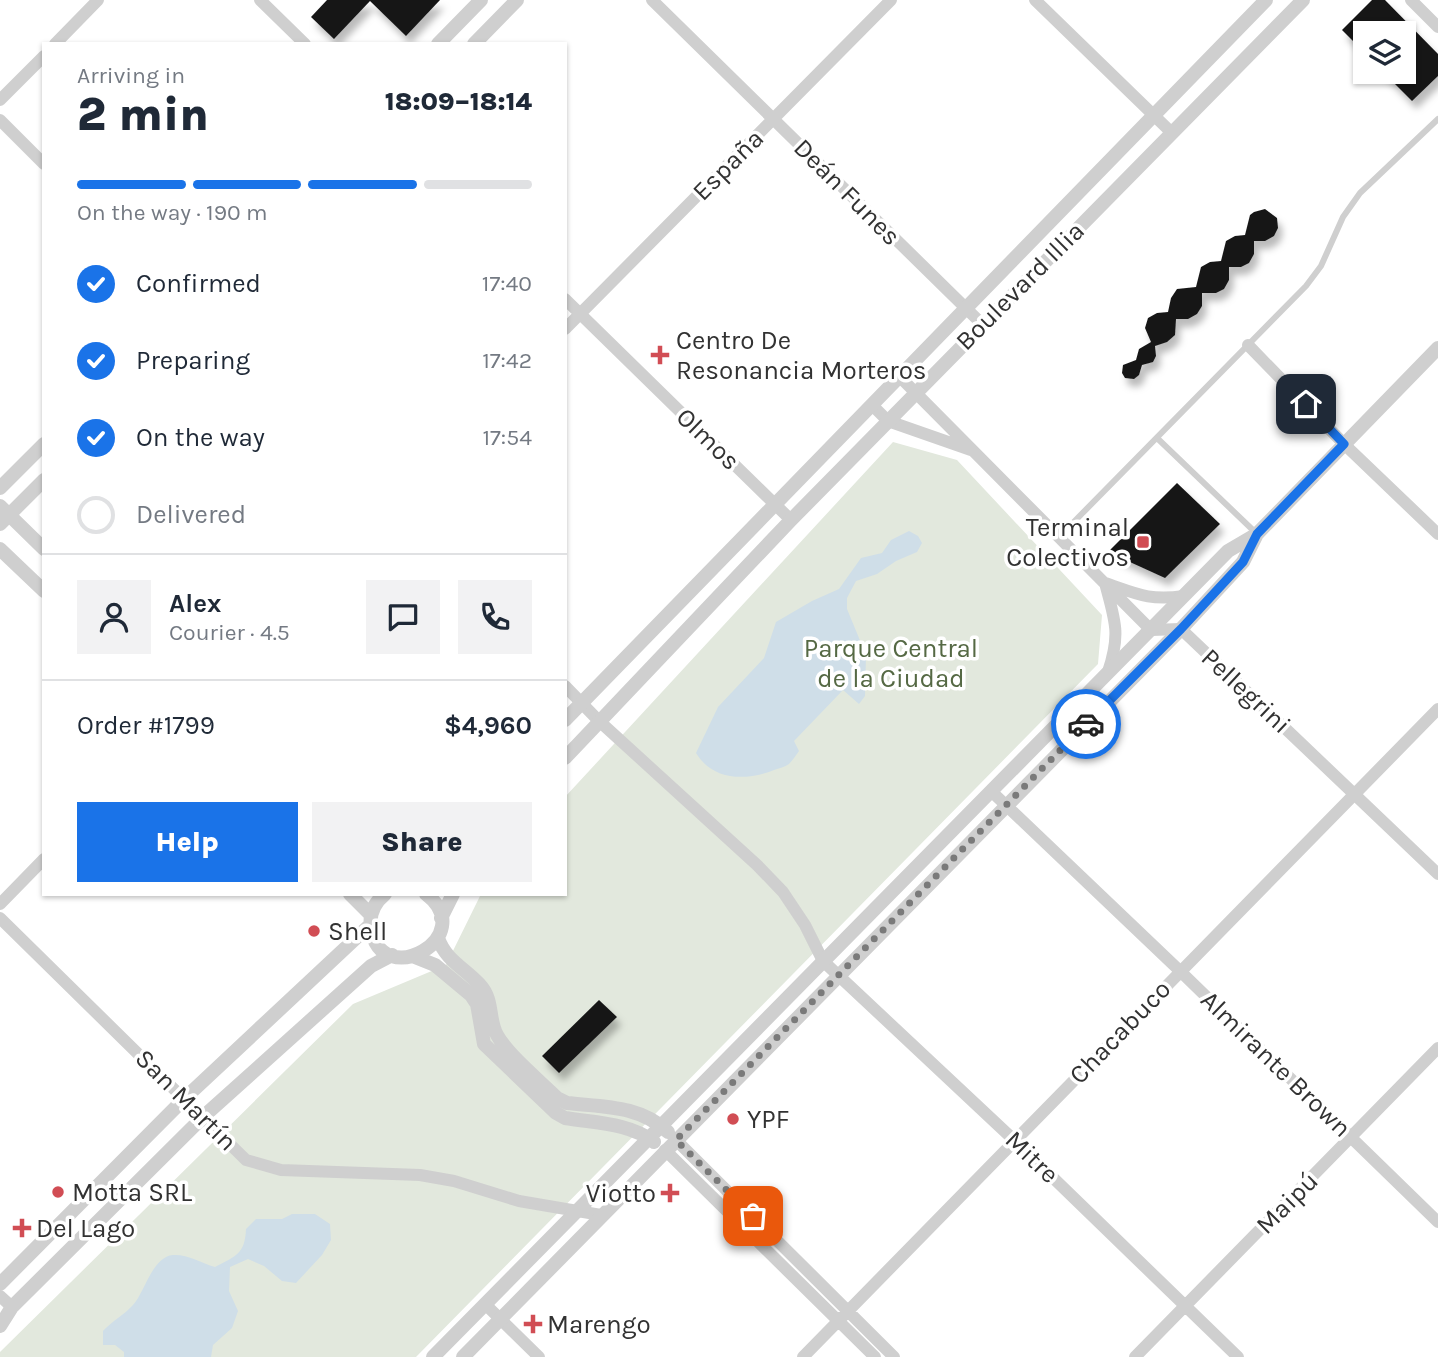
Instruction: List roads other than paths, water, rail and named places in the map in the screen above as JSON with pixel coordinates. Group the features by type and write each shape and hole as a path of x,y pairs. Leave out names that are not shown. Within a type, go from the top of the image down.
{"street":[{"path":"57,42 98,0"},
{"path":"260,0 303,42"},
{"path":"440,42 481,0"},
{"path":"476,42 517,0"},
{"name":"Deán Funes","path":"652,0 982,324"},
{"name":"España","path":"567,327 891,0"},
{"path":"1035,0 1172,133"},
{"name":"Boulevard Illia","path":"567,718 1266,0"},
{"name":"Boulevard Illia","path":"567,756 598,720 791,520 1303,0"},
{"path":"1411,0 1438,27"},
{"path":"0,100 42,58"},
{"path":"0,120 42,162"},
{"name":"Olmos","path":"567,301 791,520"},
{"path":"1248,345 1344,444 1438,534"},
{"path":"433,1357 1228,551 1257,534 1438,348"},
{"path":"900,377 1151,630"},
{"path":"872,405 888,421 974,452"},
{"path":"0,488 42,445"},
{"path":"42,482 3,515 42,547"},
{"path":"463,1357 1181,629 1243,562 1257,534"},
{"path":"0,548 42,590"},
{"path":"1105,583 1160,599 1184,596"},
{"path":"1105,583 1116,625 1117,647 1108,672"},
{"name":"Pellegrini","path":"1151,630 1181,629 1438,874"},
{"name":"Mitre","path":"567,688 783,892 805,925 823,961 838,976 1014,1140 1238,1357"},
{"name":"Chacabuco","path":"803,1357 1438,709"},
{"name":"Almirante Brown","path":"991,791 1438,1222"},
{"path":"0,904 42,861"},
{"path":"352,896 371,920 377,942 392,955 415,957 424,953 438,938"},
{"path":"0,1284 185,1098 371,920 375,905 383,896"},
{"path":"428,896 438,907 441,918"},
{"path":"452,896 441,918 438,938 442,950 480,985 488,996 495,1032 521,1072 556,1114 565,1118 617,1126 649,1138 844,1317 894,1357"},
{"name":"San Martín","path":"0,918 246,1160 281,1170 420,1175 454,1181 519,1201 601,1215"},
{"path":"0,1326 12,1307 204,1116 370,966 392,955"},
{"path":"415,957 435,965 471,995 477,1004 484,1044 557,1098 567,1103 639,1112 662,1126 844,1317 875,1357"},
{"name":"Maipú","path":"1135,1357 1438,1048"},
{"path":"0,1296 12,1307"},
{"path":"485,1304 539,1357"}],"lane":[{"path":"1059,537 1306,285 1321,266 1343,217 1360,193 1438,119"},
{"path":"1157,438 1257,534"}],"place":[{"name":"Centro De Resonancia Morteros","path":"660,355"},
{"name":"Terminal Colectivos","path":"1143,542"},
{"name":"Shell","path":"314,931"},
{"name":"YPF","path":"733,1119"},
{"name":"Motta SRL","path":"58,1192"},
{"name":"Viotto","path":"670,1193"},
{"name":"Del Lago","path":"22,1228"},
{"name":"Marengo","path":"533,1324"}],"park label":[{"name":"Parque Central de la Ciudad","path":"891,663"}]}
